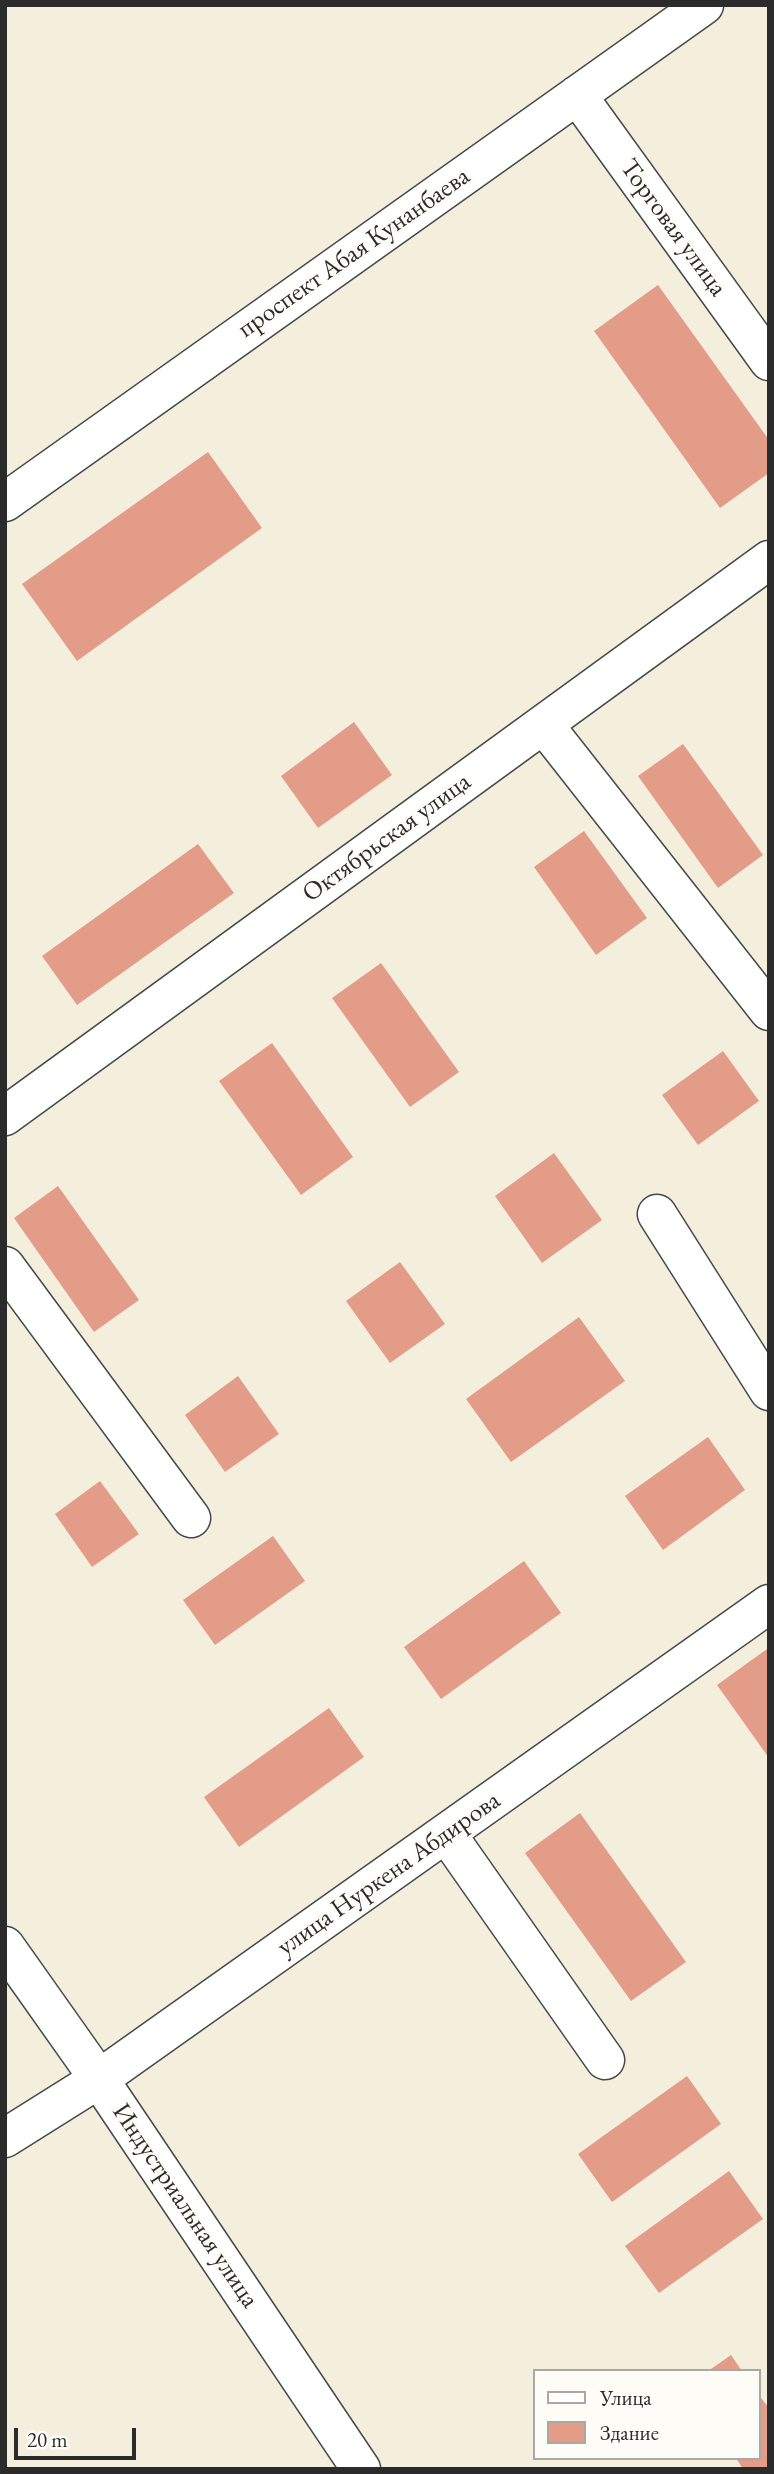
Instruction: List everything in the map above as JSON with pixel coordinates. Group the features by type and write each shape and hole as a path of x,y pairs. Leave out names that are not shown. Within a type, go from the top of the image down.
{"street":[{"name":"проспект Абая Кунанбаева","path":"5,502 577,95 685,10"},
{"name":"Торговая улица","path":"577,95 769,361"},
{"name":"Октябрьская улица","path":"5,1116 769,561"},
{"path":"544,724 769,1011"},
{"path":"657,1214 769,1391"},
{"path":"5,1266 191,1518"},
{"name":"улица Нуркена Абдирова","path":"5,2138 99,2079 769,1604"},
{"path":"446,1833 605,2060"},
{"name":"Индустриальная улица","path":"5,1946 99,2079 361,2469"}],"building":[{"path":"658,285 769,440 769,473 720,508 594,331"},
{"path":"208,452 262,528 77,661 22,584"},
{"path":"354,722 392,775 318,828 281,776"},
{"path":"683,744 763,855 718,888 638,776"},
{"path":"584,831 647,918 596,955 534,867"},
{"path":"198,844 234,893 77,1005 42,956"},
{"path":"381,963 459,1072 410,1107 332,998"},
{"path":"272,1043 353,1157 301,1195 219,1081"},
{"path":"723,1051 759,1101 698,1145 662,1095"},
{"path":"554,1153 602,1220 542,1263 495,1196"},
{"path":"58,1186 139,1300 94,1332 14,1218"},
{"path":"400,1262 445,1324 390,1363 346,1301"},
{"path":"579,1317 625,1381 511,1462 466,1399"},
{"path":"238,1376 279,1434 225,1472 185,1415"},
{"path":"708,1437 745,1490 663,1550 625,1496"},
{"path":"100,1481 139,1534 92,1567 55,1514"},
{"path":"273,1536 305,1581 215,1645 183,1600"},
{"path":"524,1561 561,1613 441,1699 404,1647"},
{"path":"767,1649 769,1652 769,1758 717,1685"},
{"path":"329,1708 364,1757 239,1847 204,1797"},
{"path":"580,1813 686,1962 631,2001 525,1853"},
{"path":"687,2076 721,2124 612,2202 578,2154"},
{"path":"729,2171 763,2219 659,2293 625,2246"},
{"path":"731,2355 741,2369 711,2369"},
{"path":"760,2397 769,2408 769,2465 764,2469 743,2469 737,2460 760,2460"}]}
